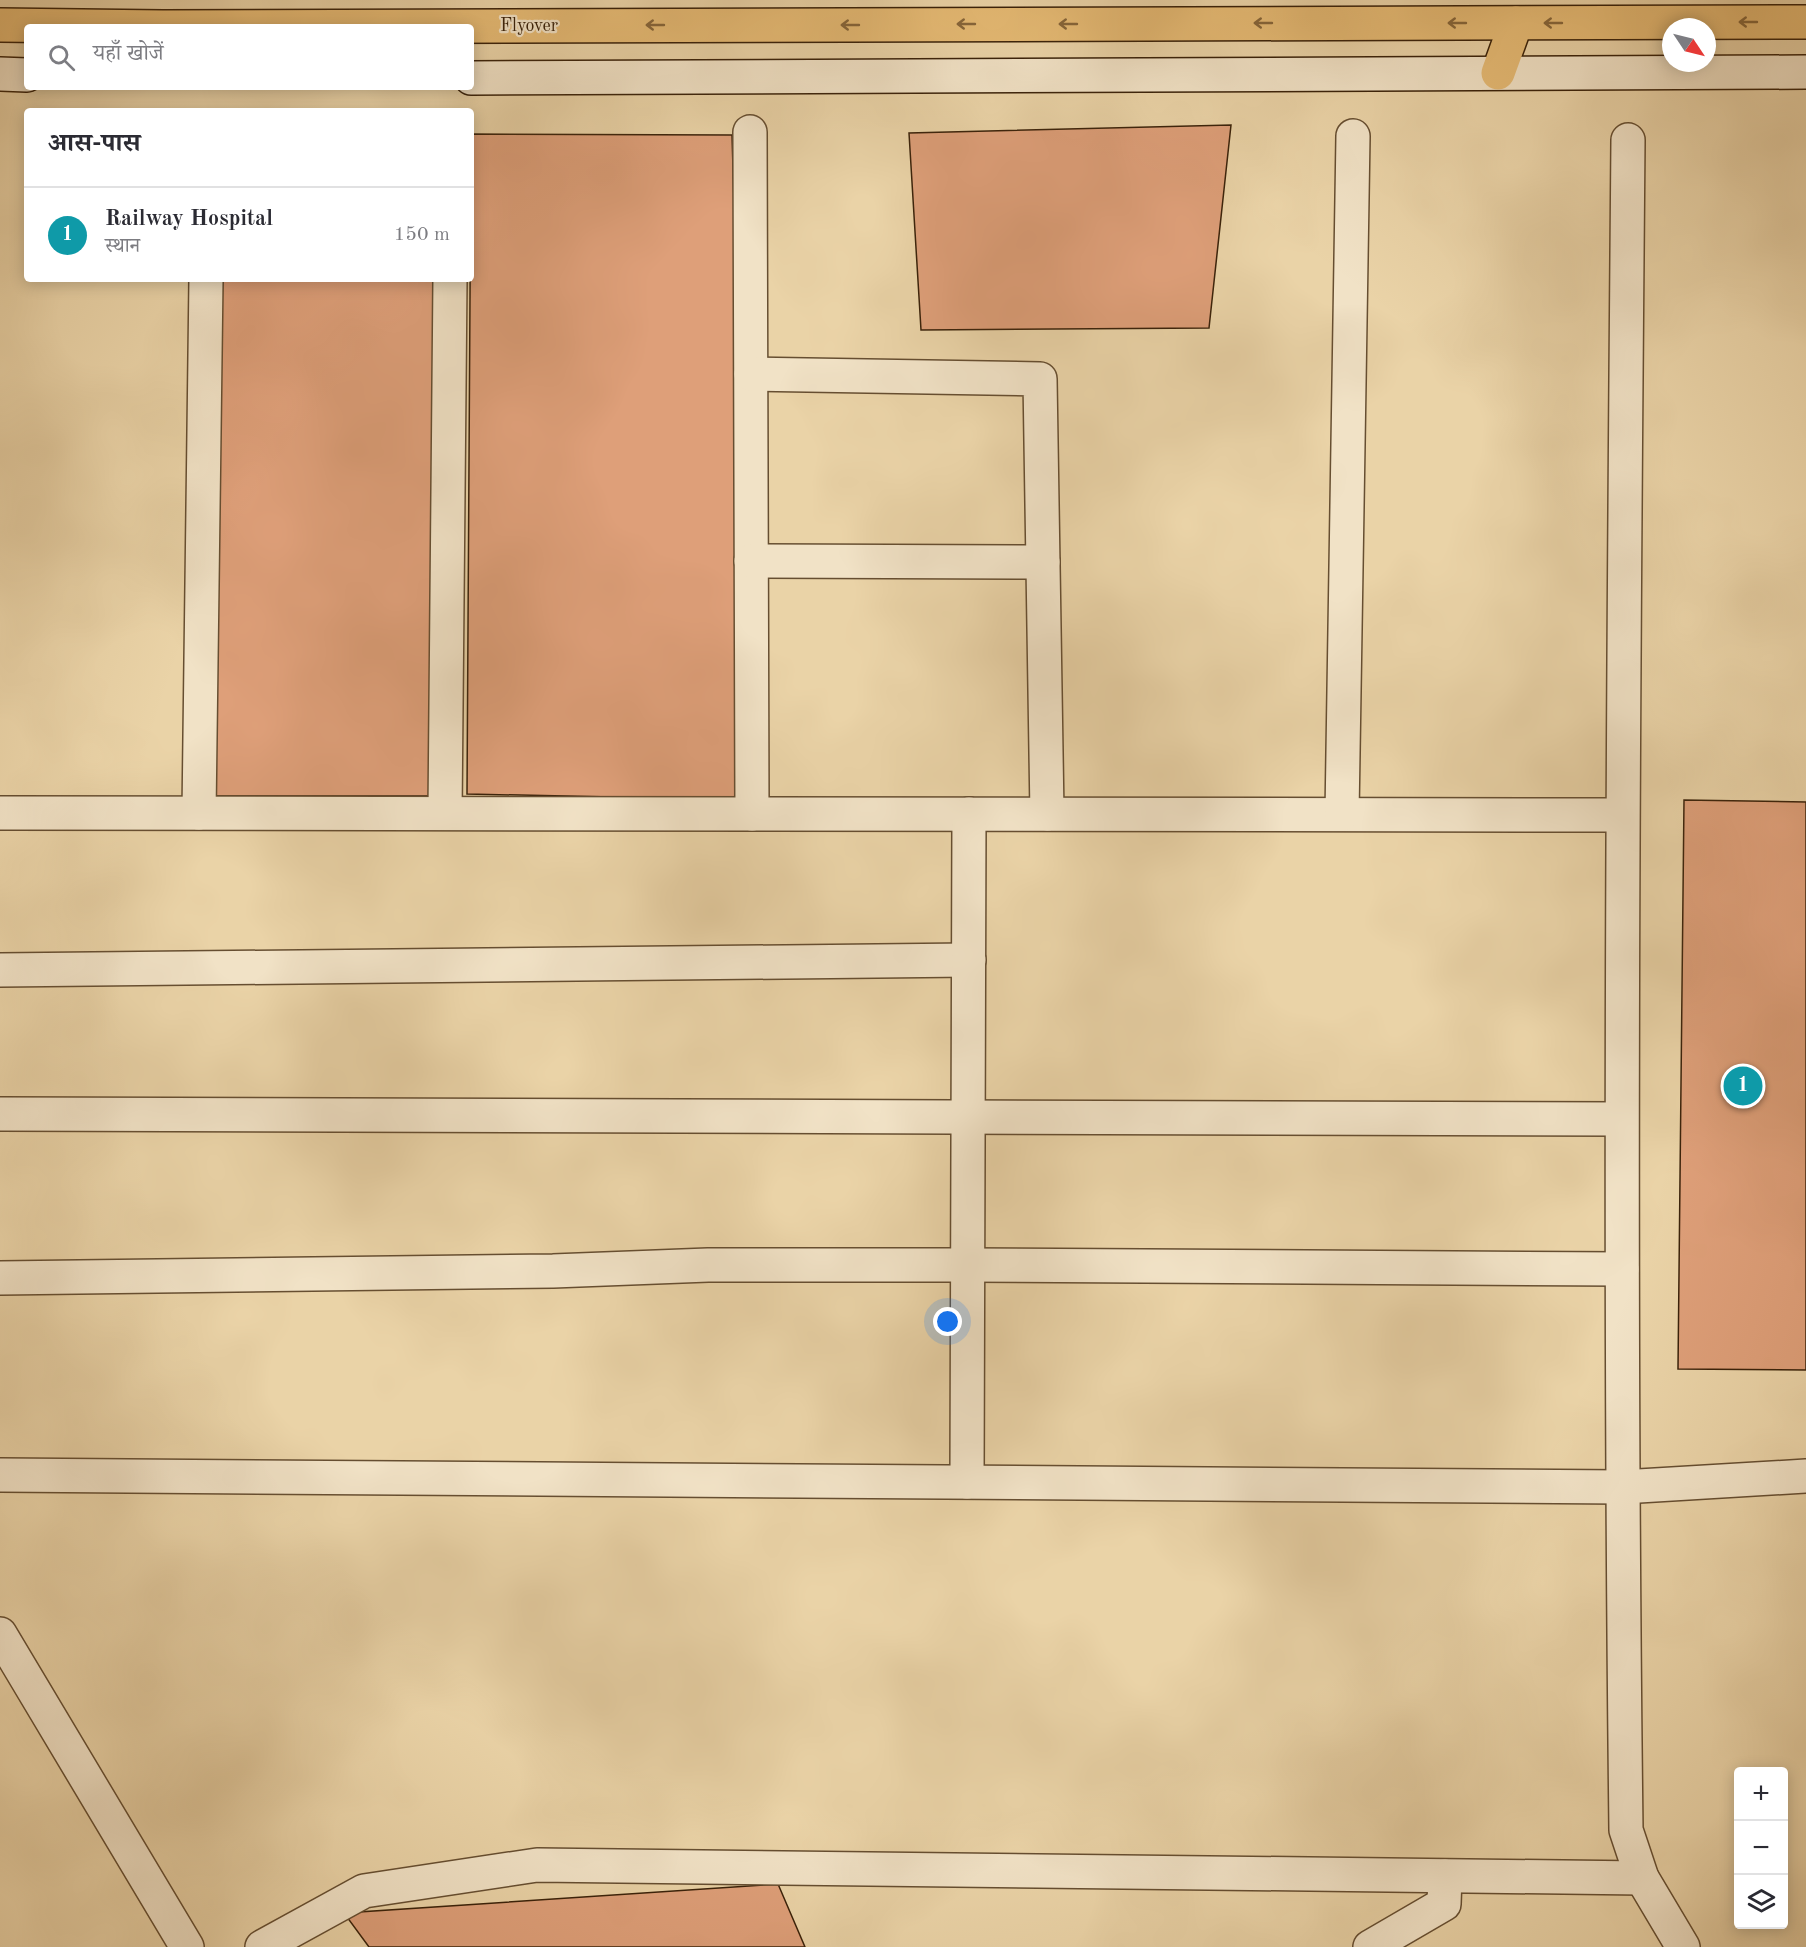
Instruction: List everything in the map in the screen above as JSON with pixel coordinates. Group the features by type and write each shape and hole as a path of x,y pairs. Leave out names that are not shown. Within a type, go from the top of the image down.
{"highway":[{"name":"Flyover","path":"201,24 1023,12 1516,23"},
{"path":"1498,73 1516,23 1806,22"},
{"name":"Flyover","path":"0,25 24,25"}],"street":[{"path":"474,78 1806,72"},
{"path":"0,75 24,75"},
{"path":"750,132 752,814"},
{"path":"1342,814 1353,136"},
{"path":"1628,140 1621,1119 1626,1830 1642,1878 1683,1947"},
{"path":"199,813 206,282"},
{"path":"445,813 450,282"},
{"path":"751,374 1040,379 1047,814"},
{"path":"751,561 1043,562"},
{"path":"0,813 1622,815"},
{"path":"967,1482 969,814"},
{"path":"0,970 969,960"},
{"path":"0,1114 1621,1119"},
{"path":"0,1278 553,1271 671,1266 968,1265 1622,1269"},
{"path":"0,1475 1622,1487 1806,1476"},
{"path":"0,1634 187,1947"},
{"path":"262,1947 364,1891 537,1865 1642,1878"},
{"path":"1370,1947 1444,1904 1446,1876"}],"building":[{"path":"1231,125 1209,328 921,330 909,133"},
{"path":"474,134 732,135 752,800 467,794 470,282 474,282"},
{"path":"222,282 447,282 432,796 211,796"},
{"path":"1684,800 1806,802 1806,1370 1678,1369"},
{"path":"778,1884 805,1947 369,1947 344,1913"}],"place":[{"name":"Railway Hospital","path":"1743,1086"}]}
